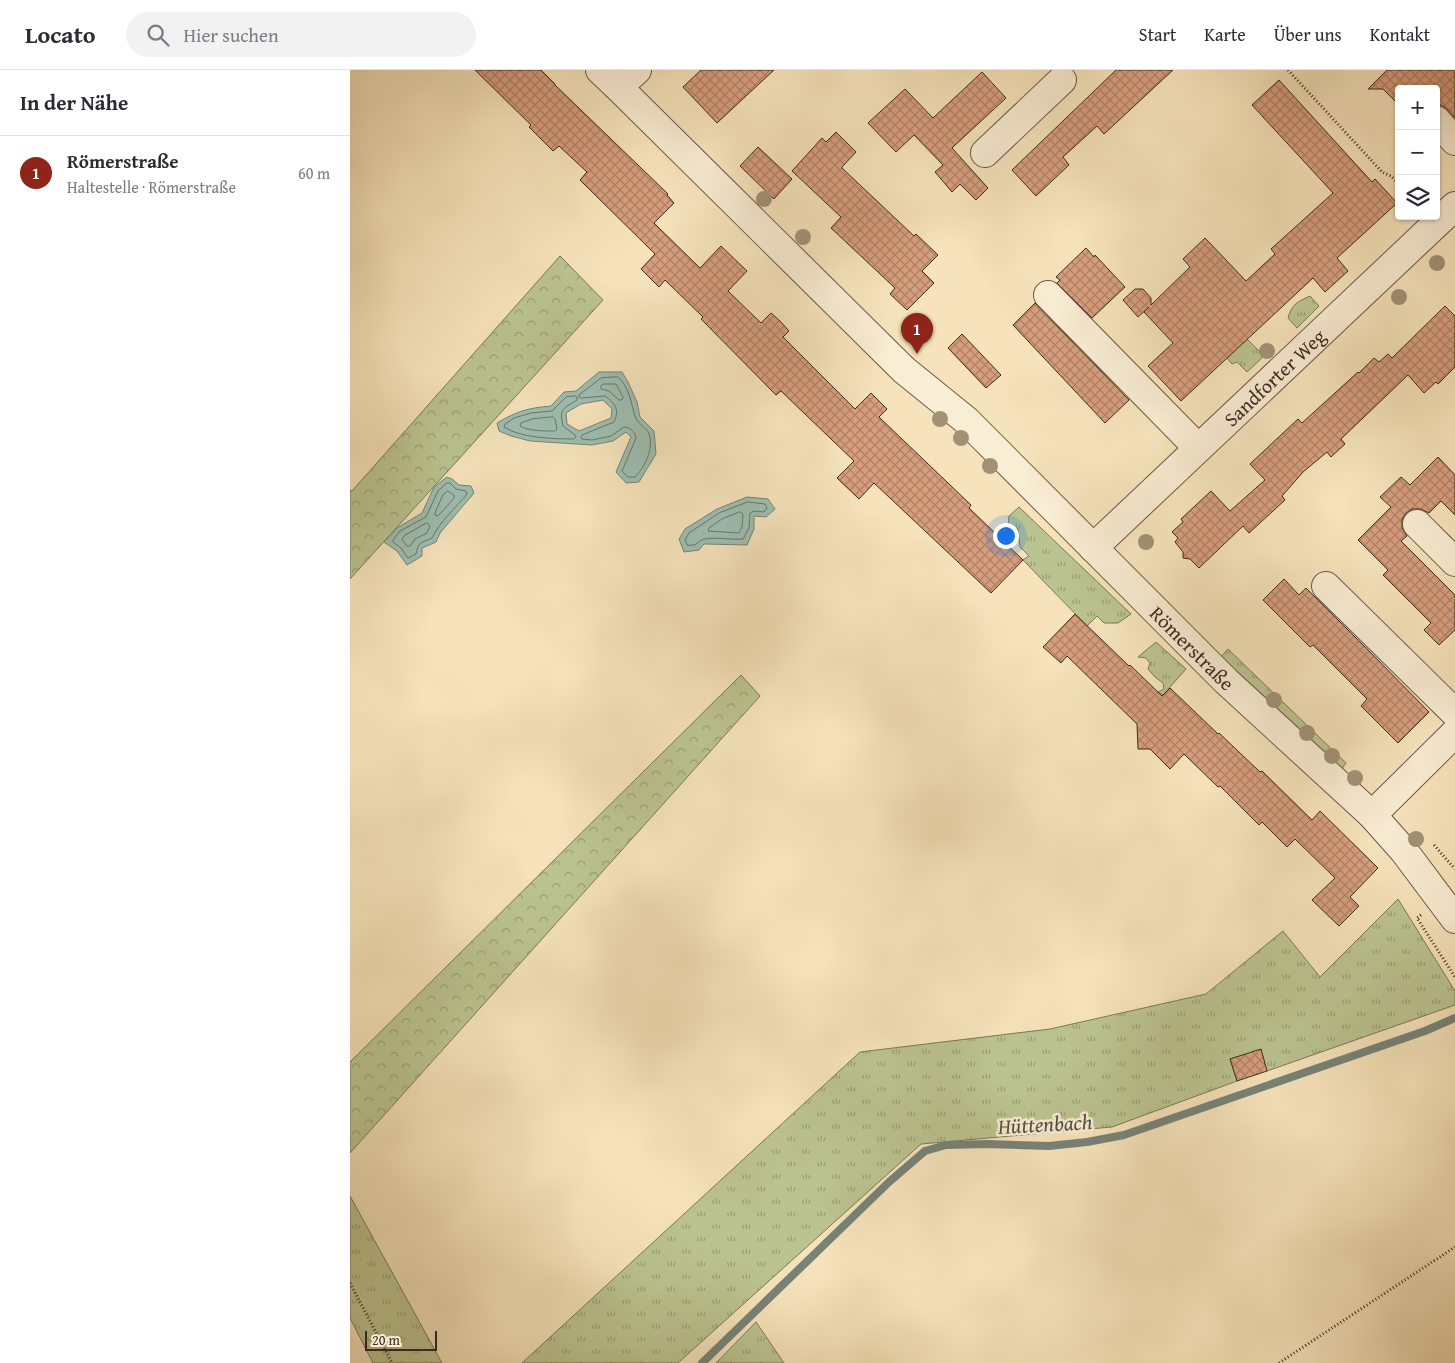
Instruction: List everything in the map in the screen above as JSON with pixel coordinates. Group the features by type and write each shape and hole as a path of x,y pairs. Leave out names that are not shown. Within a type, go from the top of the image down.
{"street":[{"path":"985,153 1062,73"},
{"name":"Römerstraße","path":"618,76 904,370 967,421 1226,681 1372,815 1404,851 1455,919"},
{"path":"1440,124 1455,141"},
{"name":"Sandforter Weg","path":"1093,548 1455,206"},
{"path":"1048,295 1198,448"},
{"path":"1418,524 1455,562"},
{"path":"1326,586 1455,713"},
{"path":"1372,815 1455,733"}],"path":[{"path":"1288,70 1382,172 1395,180"},
{"path":"1279,1363 1455,1247"},
{"path":"350,1283 392,1363"}],"green space":[{"path":"560,256 603,300 350,579 350,490 352,491"},
{"path":"1310,296 1319,306 1297,328 1288,318 1291,310 1296,304"},
{"path":"1247,339 1264,356 1247,372 1237,362 1232,364 1227,358"},
{"path":"1019,507 1131,614 1118,623 1104,623 1097,616 1087,626 1023,560 1029,556 1020,547 1018,529 1008,527 1009,516"},
{"path":"1156,642 1186,669 1163,695 1158,692 1164,689 1163,683 1148,669 1150,663 1146,658 1138,657"},
{"path":"1228,649 1346,763 1341,770 1221,657"},
{"path":"741,675 760,696 350,1153 350,1062"},
{"path":"1398,899 1455,991 1455,1005 1267,1071 1261,1050 1230,1059 1237,1081 1112,1127 921,1144 678,1363 522,1363 860,1052 1050,1029 1206,994 1283,931 1320,977"},
{"path":"350,1196 442,1363 373,1363 350,1318"},
{"path":"756,1322 784,1363 716,1363"}],"water":[{"path":"599,372 622,372 637,402 640,417 654,431 656,454 639,482 626,483 616,472 631,437 626,432 613,441 592,445 530,441 499,431 497,423 504,419 523,411 551,406 564,392 576,391","holes":["603,400 612,409 611,418 579,431 567,424 566,413 581,404"]},
{"path":"447,477 459,485 471,486 474,493 440,533 436,542 422,548 422,556 407,565 397,551 384,542 397,528 422,513 434,487"},
{"path":"747,497 768,499 775,509 766,517 754,516 754,529 747,545 704,544 699,550 684,552 679,539 685,529 717,509"}],"building":[{"path":"475,70 541,70 668,194 674,203 654,223 700,268 721,246 747,271 728,291 761,323 771,313 780,321 789,331 783,337 855,409 871,393 887,409 879,417 971,505 969,508 1023,560 991,593 874,483 859,499 837,478 854,461 781,391 776,395 701,319 703,317 665,280 659,287 641,269 655,254 580,180 587,172 559,146 553,151 529,127 531,125"},
{"path":"701,70 774,70 717,123 683,87"},
{"path":"1116,70 1173,70 1104,134 1097,126 1063,157 1069,165 1036,196 1012,170"},
{"path":"1387,70 1455,70 1455,118 1447,109 1440,105 1440,85 1395,85 1395,101 1383,89 1368,89"},
{"path":"982,72 1006,98 952,148 988,188 976,200 960,184 952,192 935,172 943,165 914,135 896,152 868,123 905,89 933,118"},
{"path":"1279,80 1372,182 1375,179 1395,201 1395,205 1337,258 1348,271 1325,292 1313,278 1181,401 1148,366 1173,343 1144,312 1149,307 1138,317 1123,300 1135,289 1143,289 1151,298 1151,305 1190,267 1183,259 1205,238 1246,281 1275,254 1271,249 1333,193 1252,105"},
{"path":"836,132 856,152 842,168 914,236 916,234 938,255 922,271 934,283 907,310 890,294 895,288 831,228 841,217 792,171 822,138 826,142"},
{"path":"758,147 792,179 774,199 740,166"},
{"path":"1086,248 1125,287 1092,318 1057,283 1060,280 1056,277"},
{"path":"1035,303 1129,400 1105,423 1013,325"},
{"path":"1445,306 1455,316 1455,367 1438,384 1436,382 1424,393 1408,375 1341,439 1345,444 1331,457 1327,452 1303,472 1282,496 1285,500 1249,533 1243,526 1199,568 1190,559 1183,558 1183,552 1175,542 1178,538 1172,532 1183,522 1181,519 1211,491 1230,511 1265,480 1250,464 1298,419 1302,423 1374,358 1379,362 1388,354 1392,358"},
{"path":"962,334 1001,375 986,388 948,348"},
{"path":"1438,457 1455,475 1455,515 1441,501 1429,513 1421,509 1412,509 1406,513 1402,520 1402,528 1407,536 1401,541 1455,595 1455,630 1439,645 1424,630 1431,623 1383,575 1388,570 1358,540 1391,507 1380,497 1401,477 1410,485"},
{"path":"1284,579 1299,595 1306,588 1429,712 1398,743 1361,706 1367,699 1313,645 1310,647 1263,600"},
{"path":"1075,614 1162,696 1170,688 1260,772 1262,771 1312,820 1320,811 1378,868 1350,897 1359,906 1339,926 1312,900 1335,878 1295,839 1287,847 1262,822 1259,825 1220,786 1218,787 1184,754 1170,769 1150,749 1138,749 1137,724 1067,656 1061,663 1043,647"},
{"path":"1261,1049 1267,1071 1237,1081 1230,1059"}],"waterway":[{"name":"Hüttenbach","path":"702,1363 889,1182 925,1151 946,1145 1049,1146 1087,1142 1124,1135 1425,1031 1455,1018"}],"place":[{"name":"Römerstraße","path":"917,354"}]}
